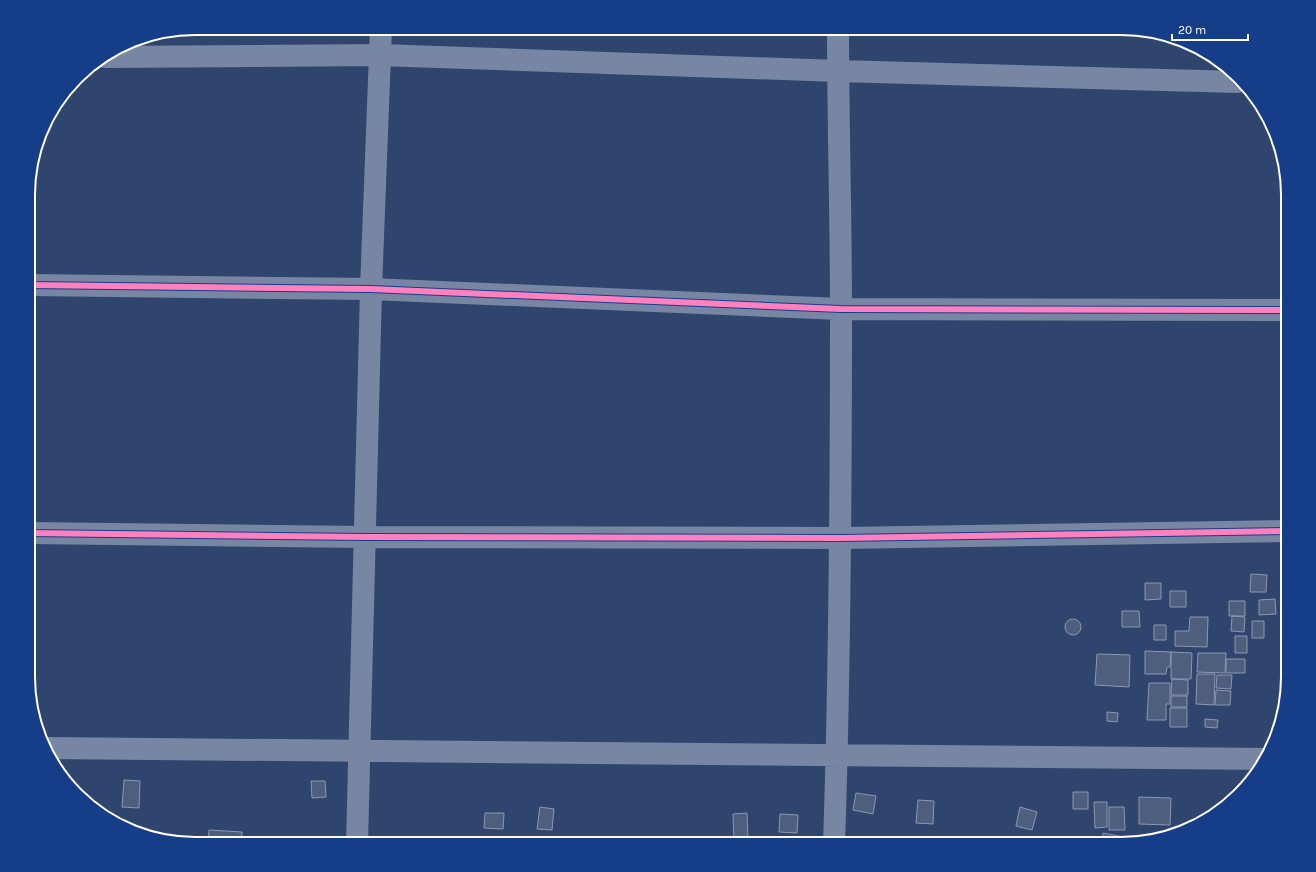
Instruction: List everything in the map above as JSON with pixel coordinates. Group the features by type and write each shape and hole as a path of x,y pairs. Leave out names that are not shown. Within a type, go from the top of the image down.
{"street":[{"path":"357,837 372,289 381,35"},
{"path":"834,837 841,538 841,309 838,35"},
{"path":"114,57 380,55 838,71 1234,82"},
{"path":"35,285 372,289 841,309 1281,310"},
{"path":"35,533 365,537 841,538 1281,531"},
{"path":"52,748 1259,759"}],"building":[{"path":"1251,574 1267,575 1266,592 1250,592"},
{"path":"1145,583 1161,583 1161,599 1145,600"},
{"path":"1170,591 1186,591 1186,607 1170,607"},
{"path":"1275,599 1276,614 1259,615 1259,600"},
{"path":"1229,601 1245,601 1245,616 1229,616"},
{"path":"1122,611 1139,611 1140,627 1122,627"},
{"path":"1232,616 1245,617 1244,632 1231,631"},
{"path":"1190,617 1208,617 1207,647 1175,646 1175,631 1189,631"},
{"path":"1073,619 1079,621 1081,627 1079,633 1073,635 1067,633 1065,627 1067,621"},
{"path":"1252,621 1264,621 1264,638 1252,638"},
{"path":"1154,625 1166,625 1166,640 1154,640"},
{"path":"1235,636 1247,636 1247,653 1235,653"},
{"path":"1145,651 1171,652 1170,667 1167,667 1166,674 1145,674"},
{"path":"1171,652 1192,653 1191,679 1171,679"},
{"path":"1198,653 1226,653 1225,673 1197,672"},
{"path":"1097,654 1130,655 1129,687 1095,685"},
{"path":"1226,659 1245,659 1245,673 1226,673"},
{"path":"1197,674 1215,674 1214,705 1196,704"},
{"path":"1217,675 1232,675 1231,689 1216,688"},
{"path":"1172,679 1188,680 1188,695 1171,695"},
{"path":"1149,683 1170,683 1170,704 1166,704 1166,720 1147,720"},
{"path":"1216,690 1231,691 1230,705 1215,705"},
{"path":"1171,696 1187,696 1187,707 1171,707"},
{"path":"1170,708 1187,708 1187,727 1170,727"},
{"path":"1107,712 1118,713 1117,722 1107,721"},
{"path":"1205,719 1218,720 1217,728 1205,727"},
{"path":"124,780 140,781 139,808 122,807"},
{"path":"311,781 325,781 326,797 312,798"},
{"path":"1073,792 1088,792 1088,809 1073,809"},
{"path":"856,793 876,796 873,814 853,810"},
{"path":"1139,797 1171,798 1170,825 1139,824"},
{"path":"918,800 934,801 933,824 916,823"},
{"path":"1094,802 1107,802 1107,827 1095,828"},
{"path":"540,807 554,809 552,830 537,829"},
{"path":"1020,807 1037,812 1032,830 1016,826"},
{"path":"1109,807 1124,807 1125,830 1109,830"},
{"path":"485,813 504,813 503,829 484,828"},
{"path":"747,813 748,837 734,837 733,814"},
{"path":"780,814 798,815 797,833 779,832"},
{"path":"209,830 242,832 242,837 208,837"},
{"path":"1103,833 1124,837 1121,837 1102,837"}],"cycle path":[{"path":"35,285 371,289 841,309 1281,310"},
{"path":"35,533 365,537 841,538 1281,531"}]}
